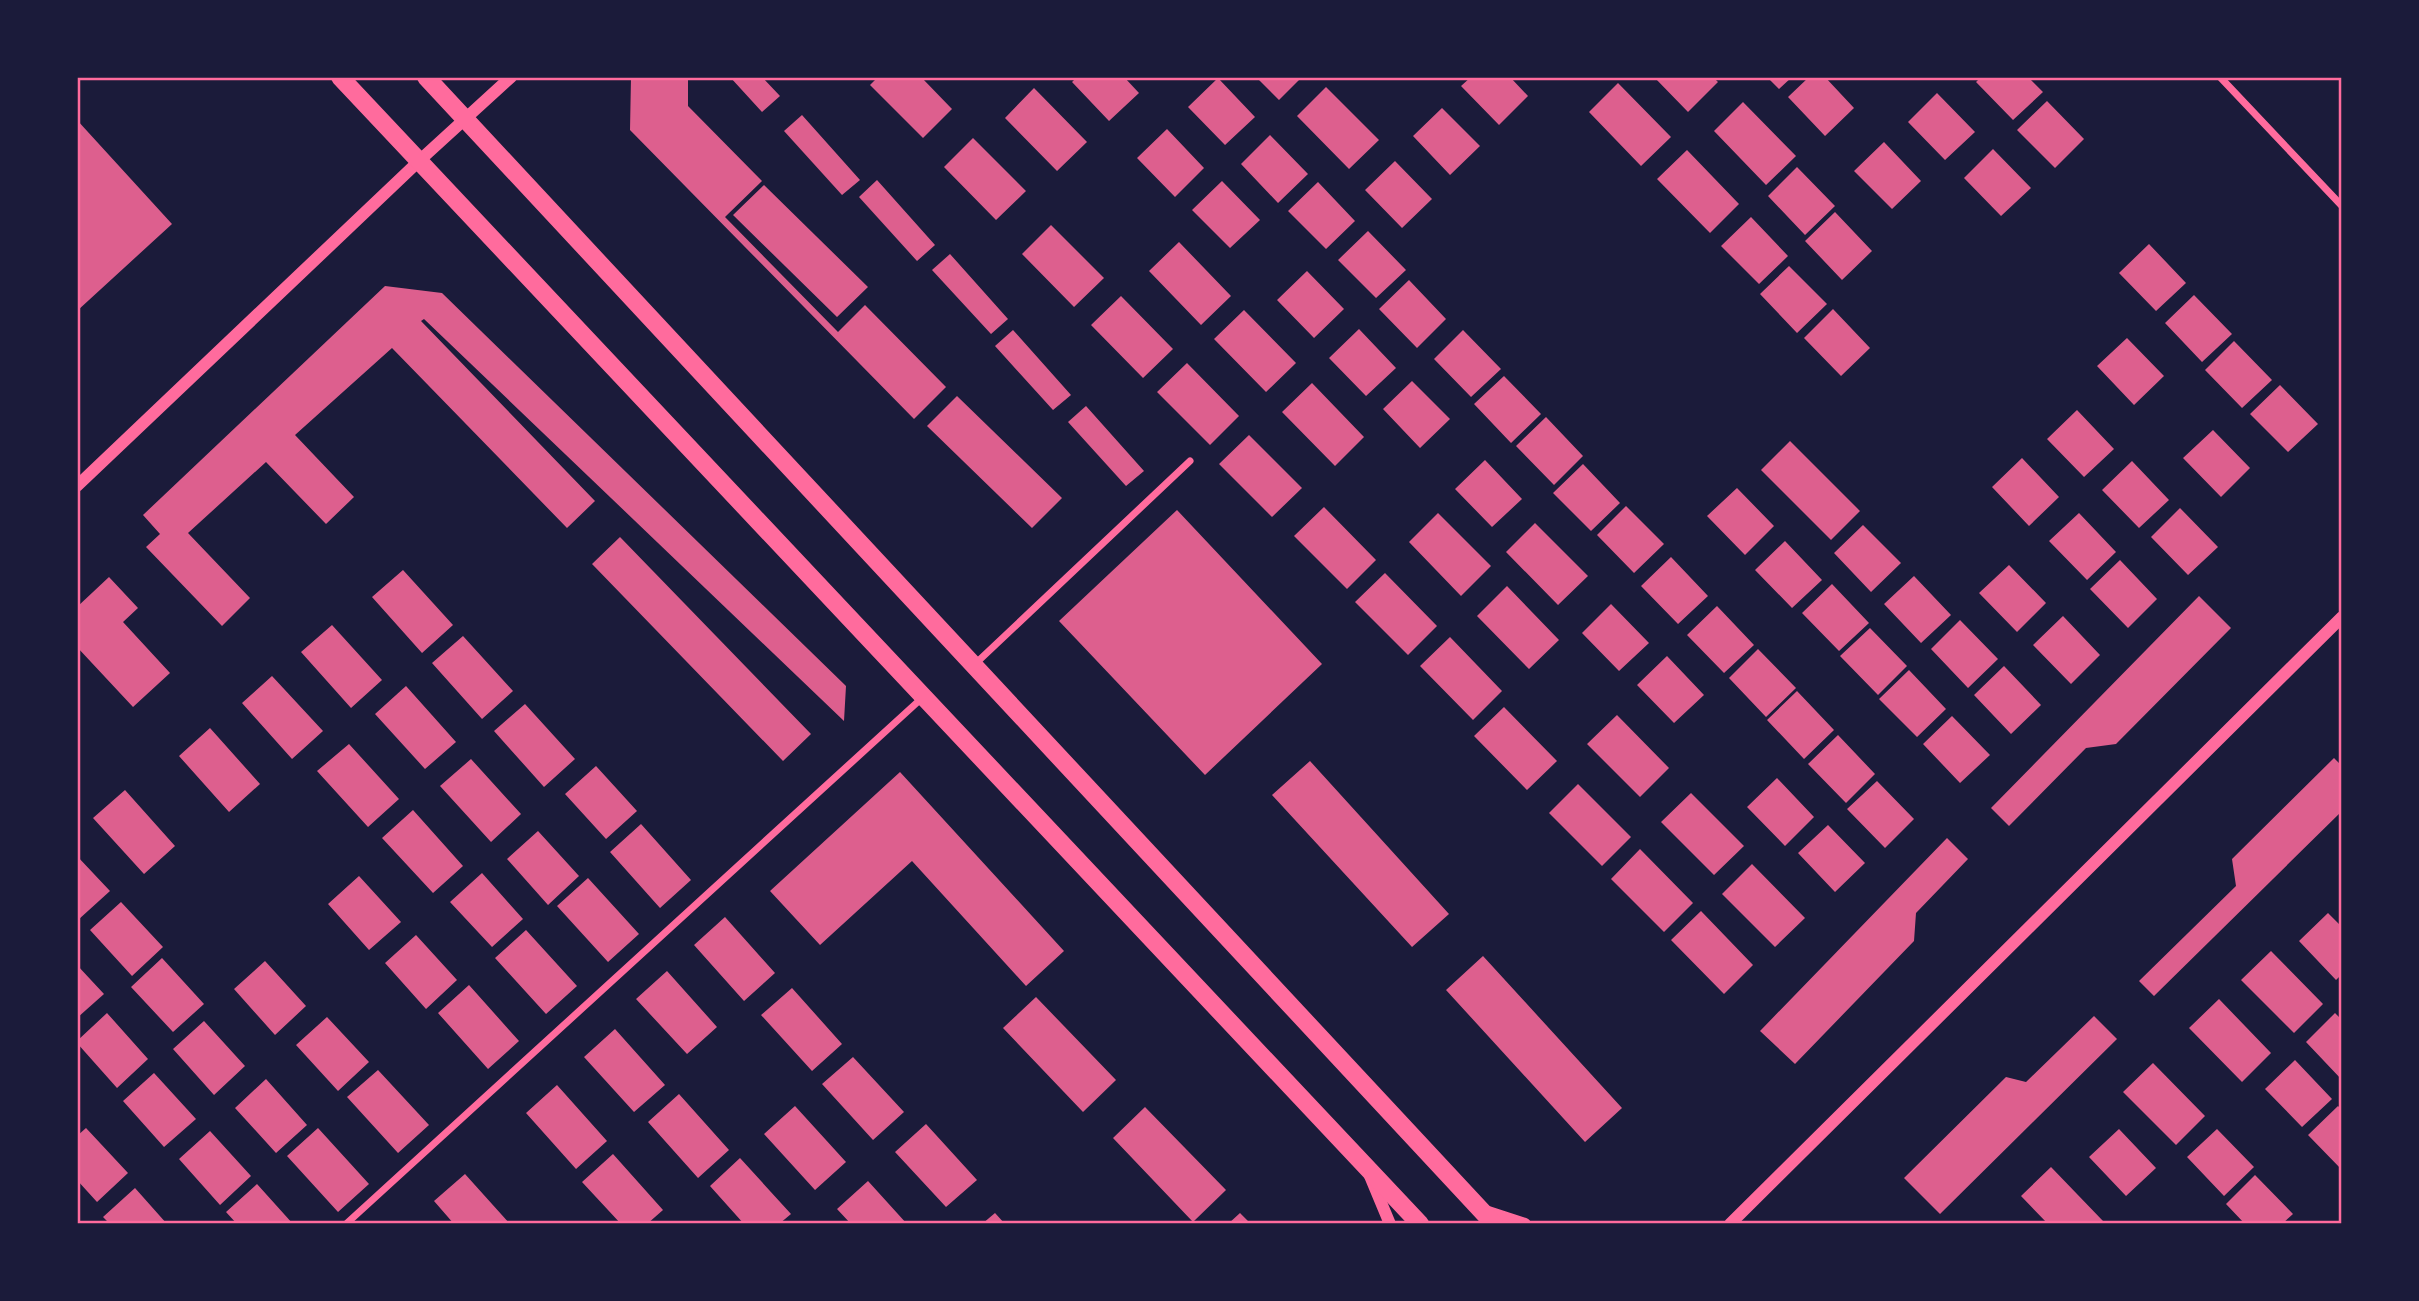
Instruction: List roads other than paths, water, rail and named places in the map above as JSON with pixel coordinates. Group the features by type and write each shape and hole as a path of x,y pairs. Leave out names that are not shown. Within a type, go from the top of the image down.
{"main road":[{"path":"340,77 1420,1224"},
{"path":"426,77 1494,1224"}],"street":[{"path":"77,486 511,77"},
{"path":"2220,77 2342,206"},
{"path":"973,665 1190,461"},
{"path":"1730,1224 2342,617"},
{"path":"346,1224 923,697"},
{"path":"1365,1166 1390,1224"},
{"path":"1480,1209 1525,1224"}]}
